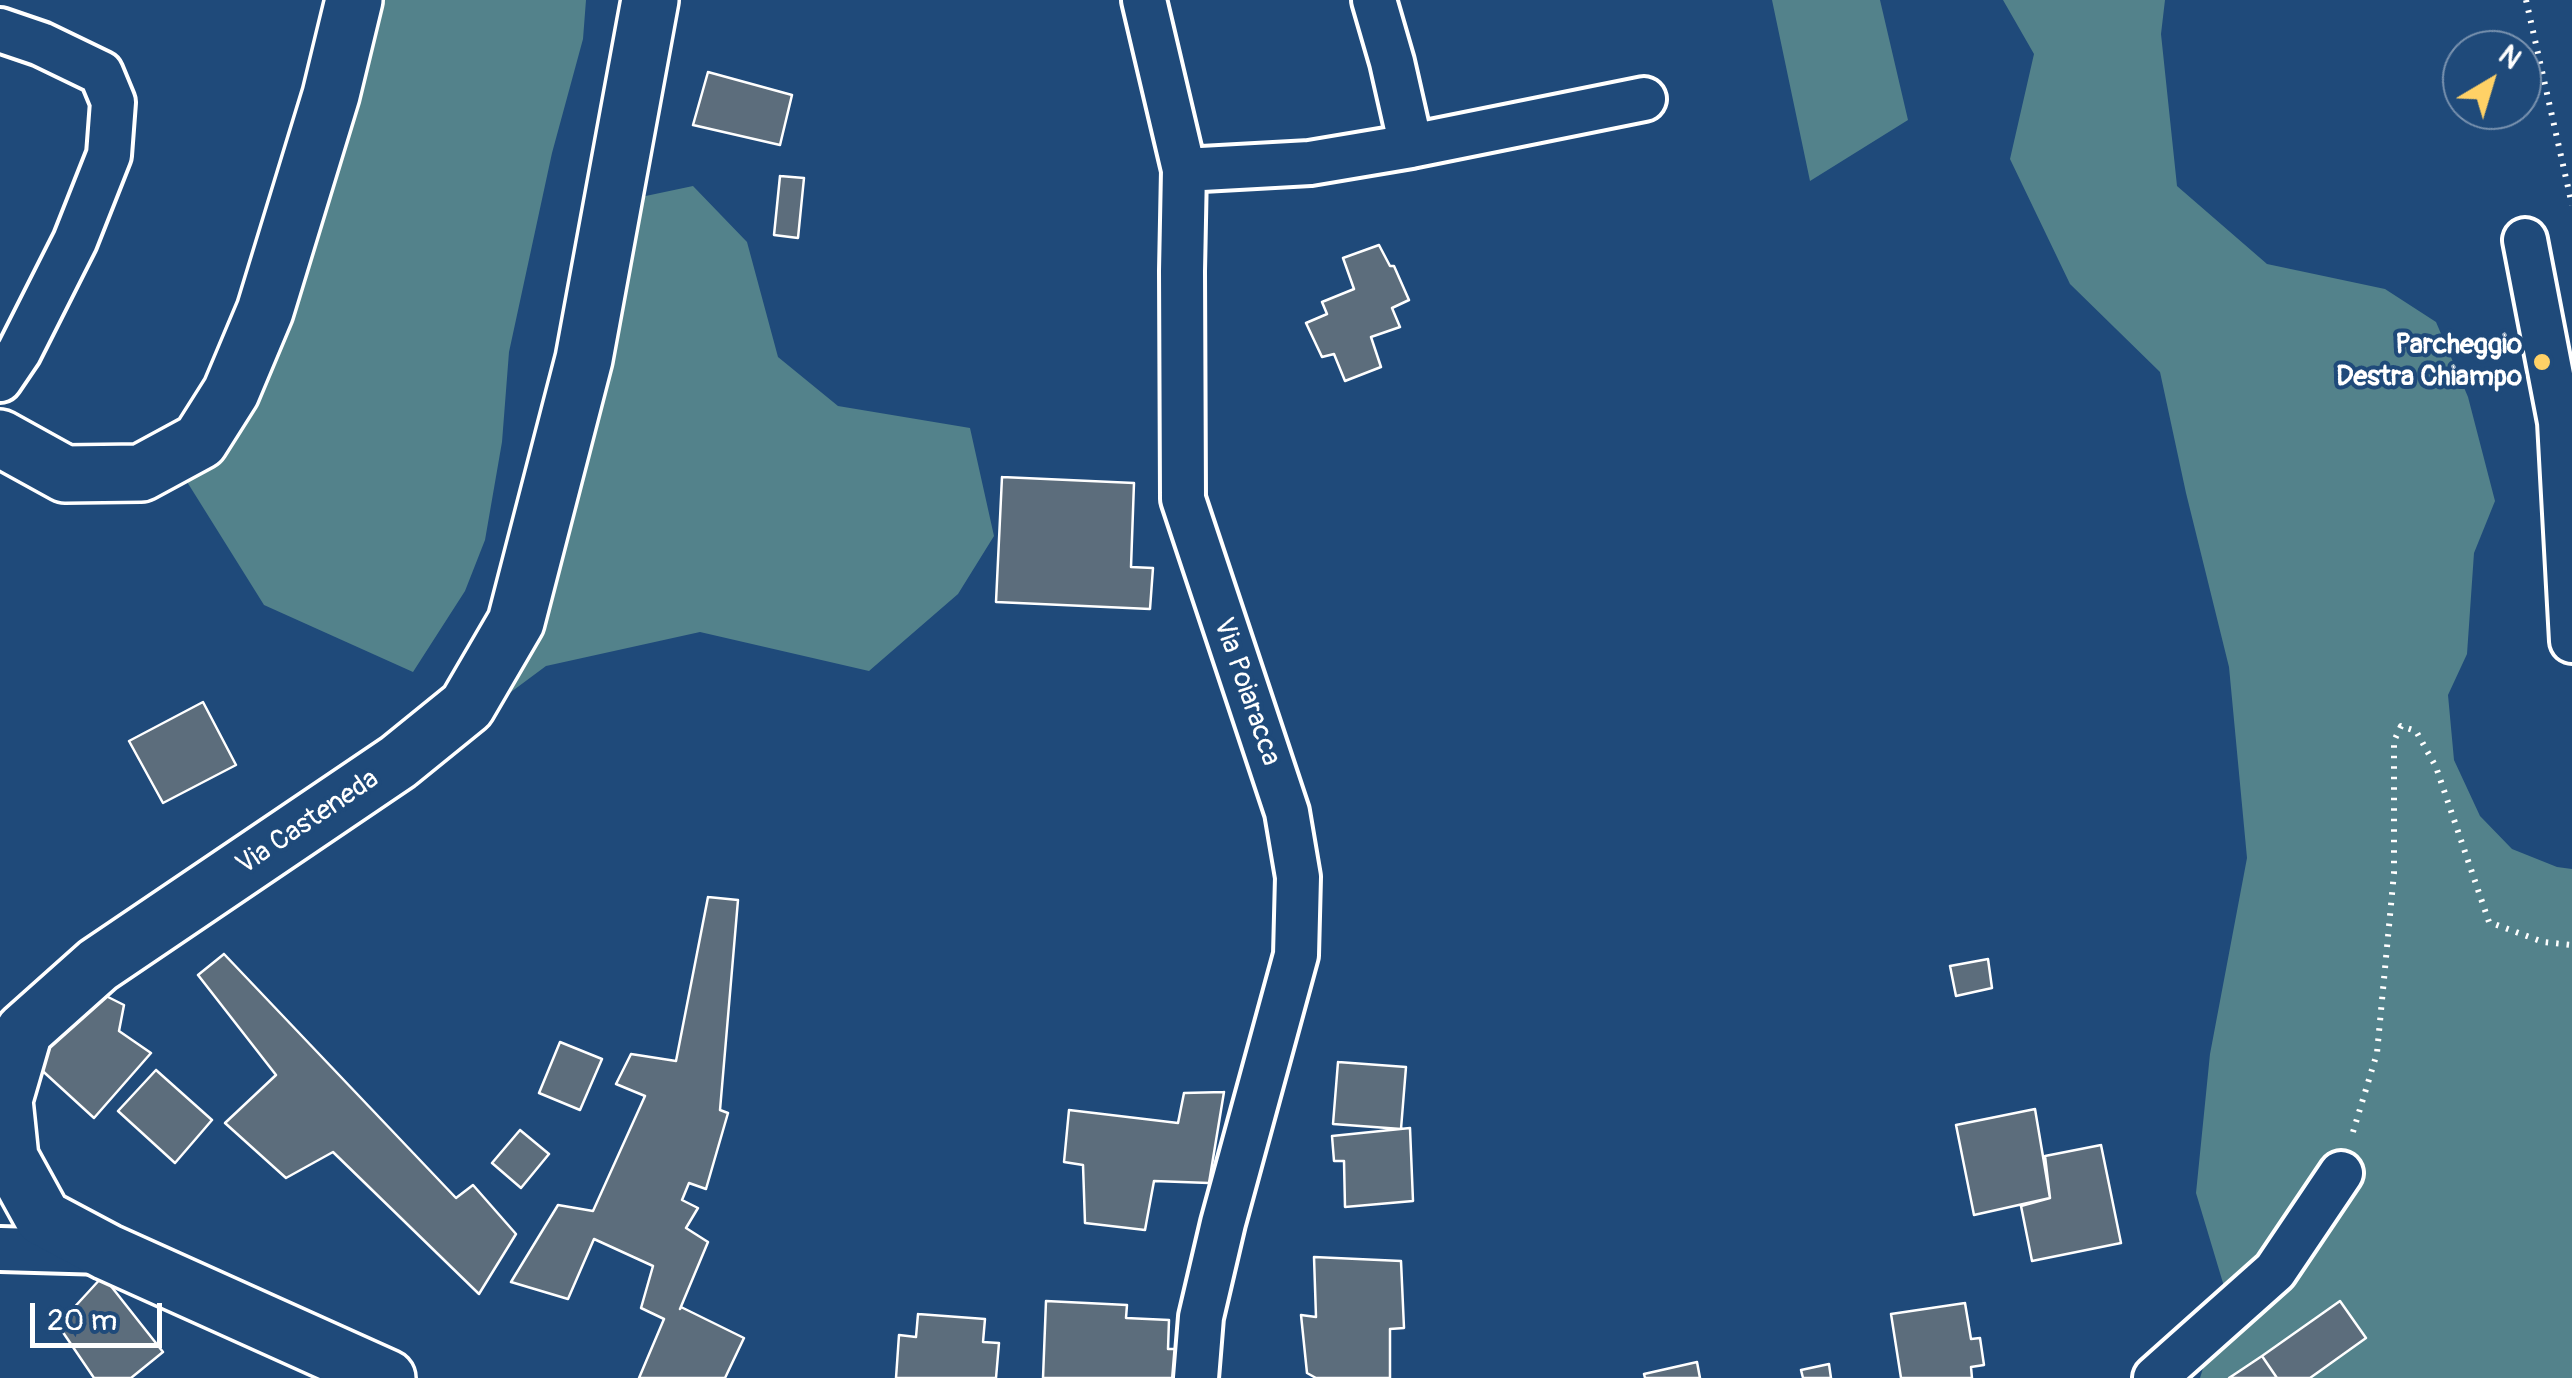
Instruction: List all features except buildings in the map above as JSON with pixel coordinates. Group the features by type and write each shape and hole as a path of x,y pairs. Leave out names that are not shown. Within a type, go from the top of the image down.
{"street":[{"path":"0,438 65,474 142,474 200,442 232,392 265,311 331,95 354,0"},
{"name":"Via Casteneda","path":"387,1378 107,1252 42,1218 5,1153 4,1100 24,1031 98,965 398,762 467,706 516,622 584,359 650,0"},
{"name":"Via Poiaracca","path":"1144,0 1184,170 1184,499 1287,812 1298,877 1296,955 1222,1224 1201,1316 1196,1378"},
{"path":"1374,0 1412,146"},
{"path":"0,30 101,73 113,102 110,155 75,242 19,352 0,380"},
{"path":"1184,170 1310,163 1644,99"},
{"path":"2525,240 2560,422 2572,641"},
{"path":"2155,1378 2276,1270 2341,1172"},
{"path":"0,1249 107,1252"}],"path":[{"path":"2526,0 2572,205"},
{"path":"2341,1172 2378,1053 2394,873 2394,741 2401,726 2416,731 2436,767 2489,922 2544,942 2572,945"}],"green space":[{"path":"372,0 586,0 583,39 552,153 509,352 502,442 485,540 465,591 413,672 264,605 179,469"},
{"path":"1772,0 1880,0 1908,120 1810,181"},
{"path":"2003,0 2165,0 2161,34 2177,186 2267,264 2385,289 2436,322 2468,397 2495,501 2474,553 2467,654 2448,695 2454,760 2480,816 2512,849 2572,869 2572,1378 2200,1378 2226,1293 2196,1193 2210,1054 2247,858 2229,667 2160,372 2070,284 2010,159 2034,54"},
{"path":"693,186 747,242 778,357 838,406 970,428 994,536 958,594 869,671 700,632 546,666 480,715 536,629 562,563 622,201"}],"place":[{"name":"Parcheggio Destra Chiampo","path":"2542,362"}]}
